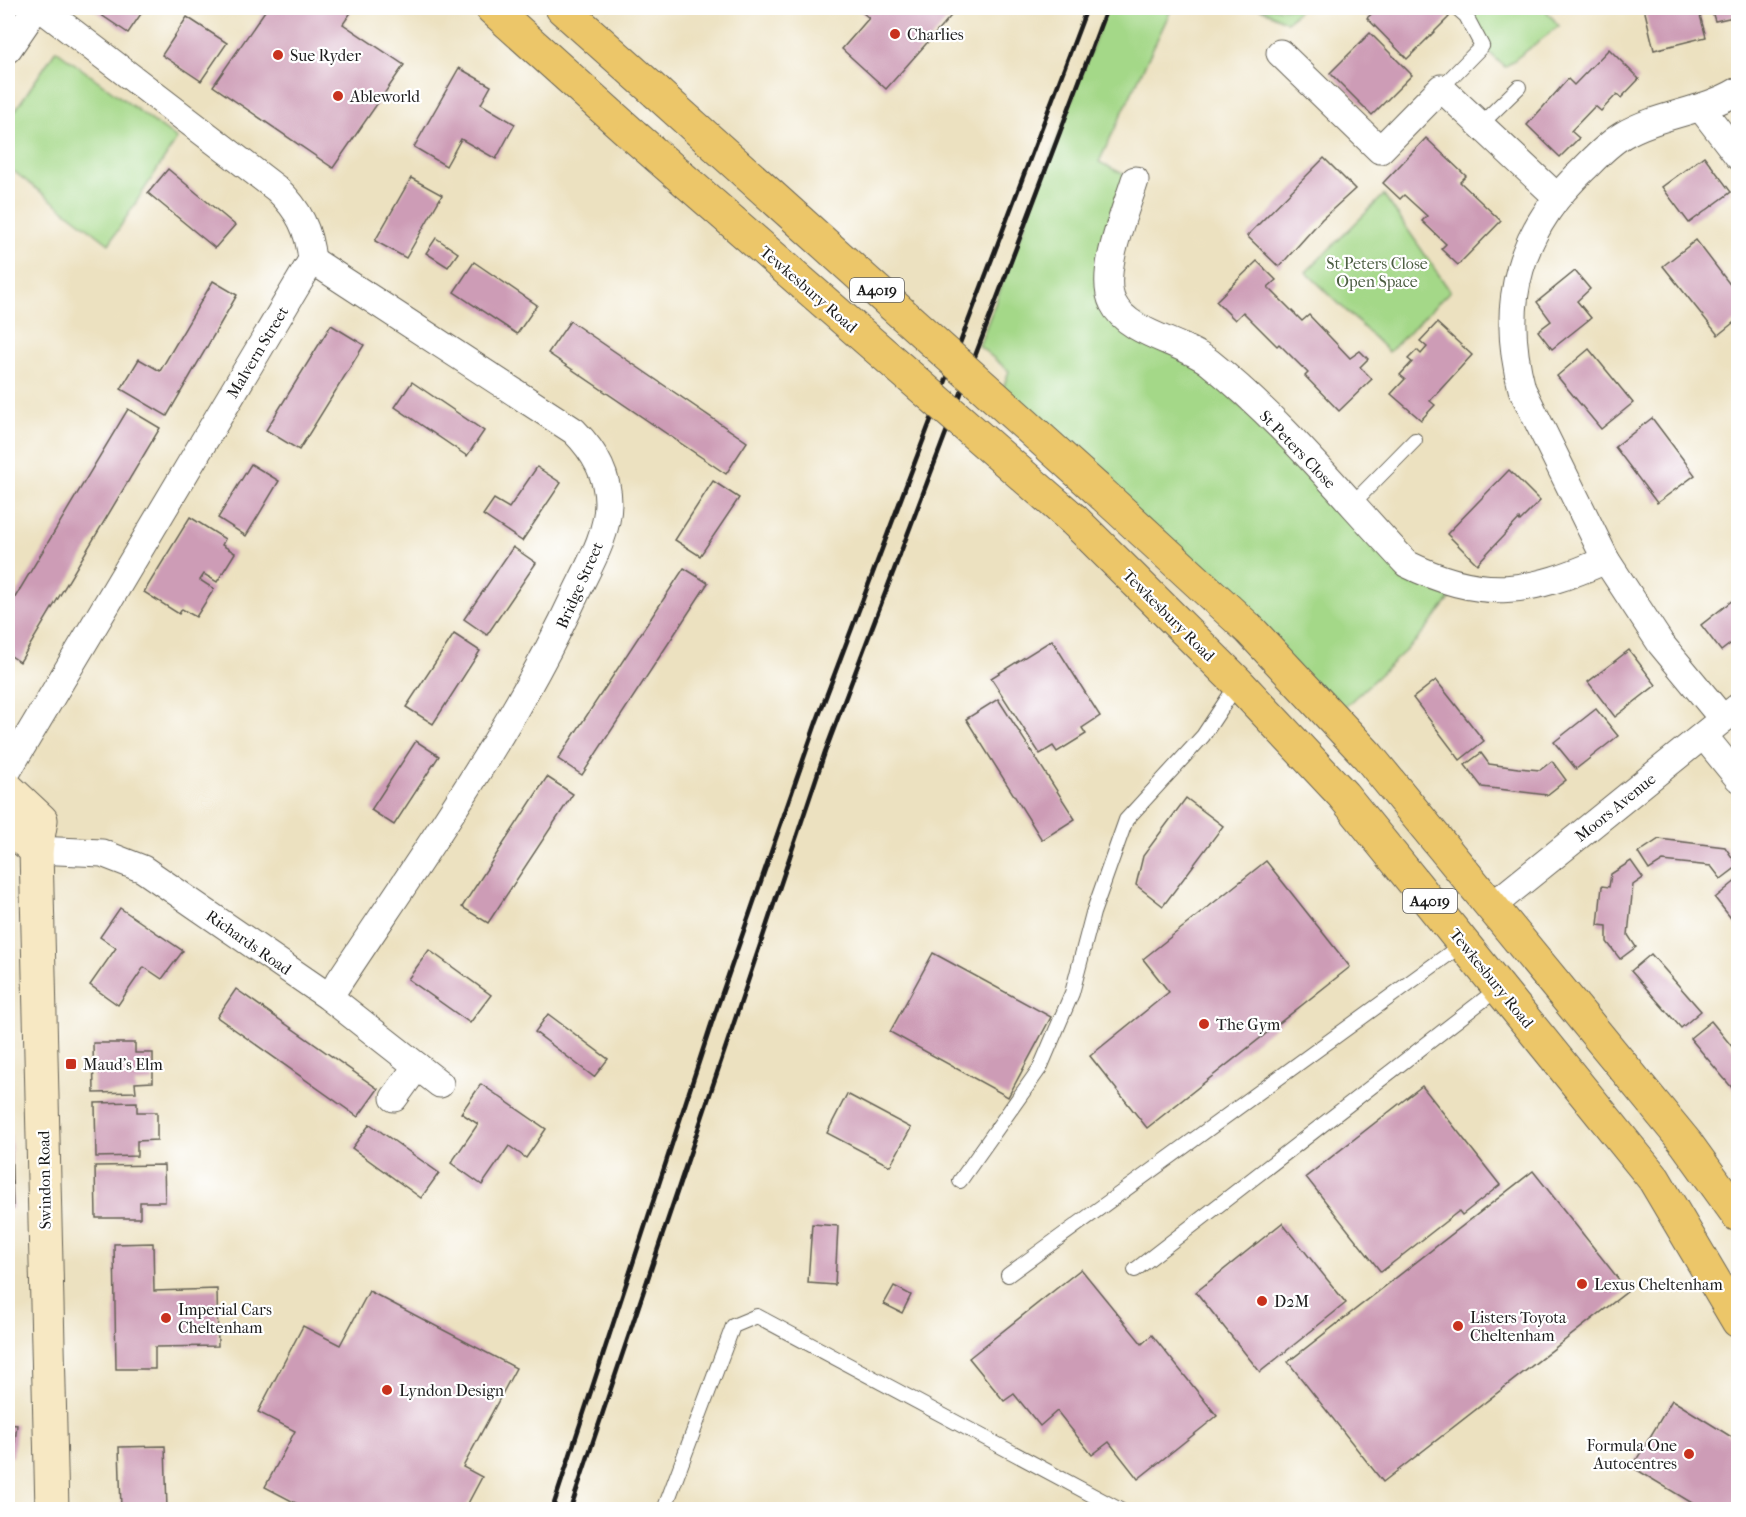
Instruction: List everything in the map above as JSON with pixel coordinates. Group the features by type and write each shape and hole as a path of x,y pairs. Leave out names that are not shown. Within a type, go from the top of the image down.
{"highway":[{"name":"Tewkesbury Road","path":"492,8 633,135 1074,520 1238,683 1343,795 1654,1179 1738,1321"},
{"name":"A4019","path":"562,8 1097,489 1250,630 1368,756 1686,1143 1738,1215"}],"street":[{"path":"8,49 36,8"},
{"path":"41,8 277,189 292,204 303,221 310,240 312,260"},
{"path":"1280,53 1380,150 1441,88 1557,197"},
{"path":"1738,91 1701,108 1643,125 1624,135 1597,156 1557,197 1541,220 1519,271 1512,311 1515,360 1522,389 1606,560 1661,644 1722,720 1738,778"},
{"path":"1701,108 1738,156"},
{"name":"St Peters Close","path":"1135,180 1109,272 1109,293 1113,303 1128,321 1206,360 1226,376 1352,504 1407,564 1431,576 1461,585 1487,589 1540,585 1606,560"},
{"name":"Malvern Street","path":"8,770 312,260"},
{"name":"Bridge Street","path":"312,260 574,431 589,446 600,463 606,483 608,503 605,524 588,568 526,691 329,998"},
{"name":"Moors Avenue","path":"1492,906 1722,720"},
{"name":"Swindon Road","path":"8,789 41,820 36,850 52,1509"},
{"path":"8,827 36,850"},
{"name":"Richards Road","path":"36,850 102,853 143,869 329,998 440,1084"},
{"path":"394,1098 417,1066"}],"lane":[{"path":"1441,88 1482,46 1466,16 1457,8"},
{"path":"1480,124 1519,87"},
{"path":"1352,504 1415,440"},
{"path":"960,1181 1040,1068 1072,993 1093,913 1126,820 1203,736 1238,683"},
{"path":"1008,1275 1464,943"},
{"path":"1135,1270 1500,987"},
{"path":"664,1509 733,1326 758,1316 1120,1509"}],"green space":[{"path":"1107,8 1172,8 1099,162 1135,180 1109,293 1174,343 1407,564 1461,585 1417,640 1333,718 999,399 1009,371 979,346"},
{"path":"1259,8 1301,8 1287,22"},
{"path":"1457,8 1544,8 1559,26 1505,67 1482,46"},
{"path":"56,50 177,139 109,244 8,167 8,121"},
{"name":"St Peters Close Open Space","path":"1384,195 1450,291 1389,352 1306,272"}],"building":[{"path":"91,8 145,8 128,33"},
{"path":"267,8 347,8 352,11 343,24 404,65 333,168 213,86"},
{"name":"Charlies","path":"857,8 958,8 886,89 842,49 869,18"},
{"path":"1378,8 1439,8 1449,17 1407,59 1367,18"},
{"path":"1644,8 1698,8 1706,37 1654,50"},
{"path":"1711,8 1738,8 1738,16 1715,21"},
{"path":"187,17 227,43 201,81 162,55"},
{"path":"1370,33 1412,75 1372,115 1330,73"},
{"path":"1609,49 1639,79 1621,98 1617,94 1601,111 1595,106 1571,131 1579,138 1560,157 1527,125 1568,79 1574,85"},
{"path":"459,68 491,86 481,104 515,124 496,159 461,139 446,166 414,147"},
{"path":"1426,138 1466,176 1460,182 1501,221 1458,265 1441,249 1446,244 1422,221 1427,216 1404,195 1400,199 1383,183"},
{"path":"1704,156 1731,192 1689,223 1662,187"},
{"path":"1324,158 1355,189 1322,219 1279,267 1247,236"},
{"path":"168,169 235,225 215,248 148,193"},
{"path":"411,178 442,195 406,258 375,241"},
{"path":"436,238 458,253 448,267 426,253"},
{"path":"1696,240 1738,295 1738,319 1718,335 1663,266"},
{"path":"1257,261 1276,280 1268,287 1302,321 1309,315 1350,358 1360,351 1368,359 1360,367 1372,379 1339,411 1305,376 1308,373 1279,344 1277,346 1243,312 1235,320 1216,301"},
{"path":"474,262 537,305 517,334 454,292"},
{"path":"1575,271 1590,289 1577,301 1591,318 1552,349 1538,331 1551,321 1537,302"},
{"path":"213,281 237,295 167,416 121,389 139,359 160,371"},
{"path":"570,321 747,442 726,474 548,353"},
{"path":"1437,323 1472,355 1430,401 1435,405 1421,420 1391,394 1405,379 1400,375 1412,362 1408,359 1417,350 1421,354 1427,347 1420,341"},
{"path":"331,325 364,345 299,450 266,430"},
{"path":"1589,349 1633,403 1601,429 1557,376"},
{"path":"412,382 484,431 467,456 395,407"},
{"path":"128,409 160,428 20,662 8,654 8,609"},
{"path":"1652,418 1695,475 1657,503 1615,447"},
{"path":"251,464 279,481 246,536 218,518"},
{"path":"537,467 561,483 522,541 483,515 494,499 509,508"},
{"path":"1509,470 1540,501 1520,521 1519,519 1477,564 1447,534"},
{"path":"713,481 739,498 700,556 675,540"},
{"path":"190,517 225,539 222,545 235,553 217,582 204,574 200,580 214,589 196,617 182,609 179,614 144,592"},
{"path":"513,547 536,563 487,635 464,619"},
{"path":"684,568 708,583 582,775 558,759"},
{"path":"1738,596 1738,638 1721,651 1701,625"},
{"path":"454,634 480,651 433,724 406,707"},
{"path":"1052,640 1100,716 1082,728 1086,734 1057,752 1053,746 1040,754 991,678"},
{"path":"1629,650 1656,685 1615,717 1588,682"},
{"path":"1436,680 1484,741 1460,760 1413,698"},
{"path":"998,699 1075,819 1042,840 966,719"},
{"path":"1596,709 1618,736 1576,769 1554,742"},
{"path":"416,741 439,756 394,825 371,810"},
{"path":"1481,753 1489,764 1518,768 1540,770 1552,761 1566,780 1547,795 1482,787 1465,765"},
{"path":"547,777 573,794 488,923 462,907"},
{"path":"1186,798 1223,826 1163,906 1136,885 1143,856"},
{"path":"1659,839 1725,847 1738,866 1721,879 1711,866 1663,861 1649,870 1638,853"},
{"name":"The Gym","path":"1266,861 1350,967 1147,1128 1090,1056 1169,992 1143,959"},
{"path":"1631,861 1643,878 1633,885 1628,935 1636,947 1620,959 1607,942 1607,926 1598,925 1602,886 1609,887 1611,874"},
{"path":"1738,879 1738,927 1715,898"},
{"path":"120,908 183,951 162,979 144,967 118,1005 90,985 116,948 100,937"},
{"path":"429,950 491,995 470,1023 408,979"},
{"path":"933,953 1051,1017 1008,1097 890,1032"},
{"path":"1651,954 1701,1011 1681,1028 1631,971"},
{"path":"236,989 378,1089 358,1117 217,1017"},
{"path":"548,1014 608,1059 594,1077 535,1032"},
{"path":"1711,1021 1738,1054 1738,1095 1690,1038"},
{"path":"8,1027 12,1027 12,1049 8,1049"},
{"path":"93,1043 135,1043 135,1053 153,1053 153,1082 135,1083 136,1092 94,1093"},
{"path":"481,1084 546,1129 526,1158 509,1146 482,1185 451,1163 478,1124 461,1113"},
{"path":"1422,1086 1500,1185 1462,1215 1459,1211 1381,1272 1306,1177"},
{"path":"847,1094 911,1128 890,1166 827,1133"},
{"path":"137,1102 137,1112 157,1112 157,1140 137,1141 137,1156 96,1157 95,1103"},
{"path":"370,1124 439,1173 421,1198 352,1148"},
{"path":"11,1135 13,1209 8,1209 8,1136"},
{"path":"164,1165 165,1202 140,1202 140,1218 96,1218 95,1166"},
{"name":"Listers Toyota Cheltenham","path":"1533,1171 1628,1291 1383,1482 1288,1362"},
{"path":"1282,1223 1346,1303 1260,1372 1196,1292"},
{"path":"812,1224 838,1226 835,1285 808,1283"},
{"name":"Imperial Cars Cheltenham","path":"153,1243 154,1291 217,1289 218,1346 155,1347 155,1369 116,1369 114,1244"},
{"path":"1081,1269 1142,1344 1152,1335 1217,1416 1138,1479 1109,1442 1092,1455 1057,1411 1040,1426 1014,1394 1004,1401 969,1358"},
{"path":"894,1286 911,1295 902,1313 884,1304"},
{"name":"Lyndon Design","path":"369,1291 516,1368 463,1467 482,1477 465,1509 307,1509 265,1487 295,1431 258,1412 303,1326 340,1345"},
{"name":"Formula One Autocentres","path":"1672,1400 1738,1441 1738,1509 1702,1509 1632,1467"},
{"path":"8,1424 17,1425 13,1457 8,1456"},
{"path":"165,1446 167,1509 121,1509 119,1447"}],"railway":[{"path":"552,1510 711,1025 816,723 1087,8"},
{"path":"570,1510 825,752 1107,8"}],"place":[{"name":"Charlies","path":"895,34"},
{"name":"Sue Ryder","path":"278,55"},
{"name":"Ableworld","path":"338,96"},
{"name":"The Gym","path":"1204,1024"},
{"name":"Maud's Elm","path":"71,1064"},
{"name":"Lexus Cheltenham","path":"1582,1284"},
{"name":"D2M","path":"1262,1301"},
{"name":"Imperial Cars Cheltenham","path":"166,1318"},
{"name":"Listers Toyota Cheltenham","path":"1458,1326"},
{"name":"Lyndon Design","path":"387,1390"},
{"name":"Formula One Autocentres","path":"1689,1454"}]}
